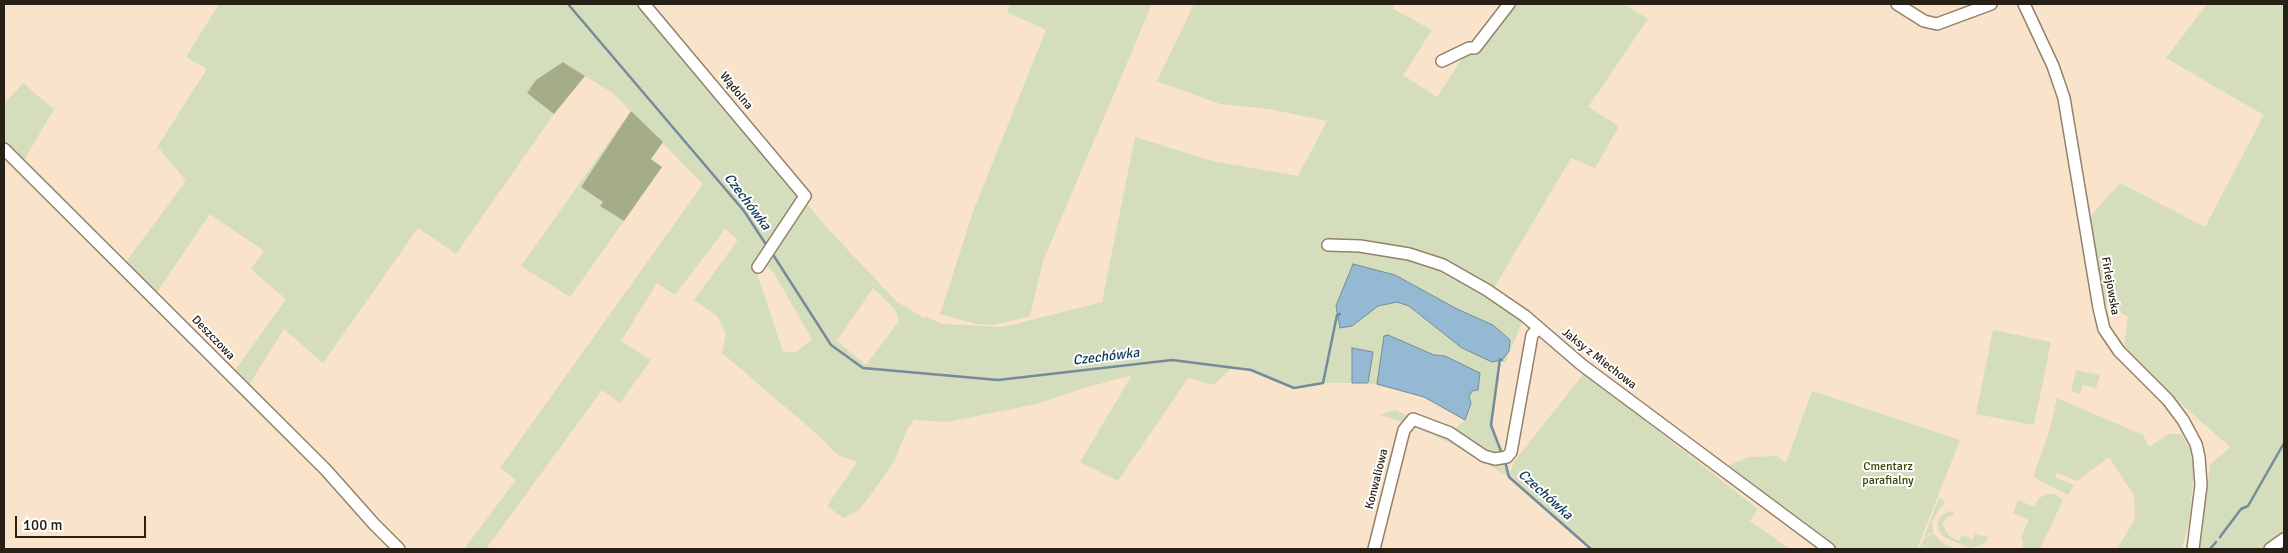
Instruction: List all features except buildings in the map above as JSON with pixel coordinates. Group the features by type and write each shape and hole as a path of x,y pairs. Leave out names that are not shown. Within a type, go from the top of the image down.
{"street":[{"name":"Wądolna","path":"644,4 805,196 775,238 758,267"},
{"path":"1442,61 1470,48 1476,48 1509,4"},
{"path":"1897,4 1924,21 1937,24 1991,4"},
{"name":"Firlejowska","path":"2024,4 2062,93 2104,329 2119,351 2168,400 2183,420 2196,444 2201,485 2193,549"},
{"name":"Deszczowa","path":"4,149 326,470 399,549"},
{"name":"Jaksy z Miechowa","path":"1328,245 1391,250 1443,265 1491,293 1525,316 1582,365 1829,549"},
{"name":"Konwaliowa","path":"1374,549 1404,430 1413,419 1450,434 1484,456 1495,460 1507,457 1511,452 1532,335 1538,328"},
{"path":"2270,549 2284,539"}],"green space":[{"path":"219,4 640,4 829,230 896,301 924,318 927,317 942,324 1004,327 1102,302 1135,137 1212,161 1298,176 1327,121 1269,109 1220,104 1157,81 1194,4 1394,4 1393,9 1432,30 1403,75 1437,97 1469,48 1506,4 1624,4 1648,19 1588,107 1619,126 1595,168 1571,158 1491,293 1525,316 1505,363 1500,360 1491,425 1501,447 1509,476 1514,462 1584,373 1758,509 1750,521 1790,549 1591,549 1509,477 1448,442 1407,424 1380,415 1395,410 1425,423 1455,429 1465,420 1424,397 1368,383 1373,352 1352,348 1352,383 1323,383 1294,388 1251,370 1231,368 1214,385 1188,378 1118,481 1080,462 1132,375 1081,389 1037,404 947,422 914,420 906,432 894,461 873,492 859,510 843,518 827,506 857,462 838,455 810,428 722,353 726,334 722,325 717,316 694,300 738,240 725,229 675,295 657,283 621,341 651,360 620,403 602,390 486,549 464,549 516,480 500,468 703,184 614,94 563,62 527,93 554,114 456,254 418,228 323,363 284,329 249,385 234,372 286,299 251,269 264,251 210,214 157,292 126,262 186,181 158,147 128,193 207,69 186,57","holes":["760,258 775,275 812,339 796,352 783,352 755,267","873,288 895,309 899,321 866,365 837,341"]},
{"path":"1010,4 1152,4 1043,261 1030,316 994,325 976,324 940,314 974,209 1046,30 1007,12"},
{"path":"2207,4 2284,4 2284,539 2270,549 2199,549 2210,465 2230,447 2181,404 2124,345 2128,317 2105,302 2088,219 2120,183 2205,227 2264,115 2166,58"},
{"path":"563,62 585,76 554,114 527,93 536,80"},
{"path":"23,83 54,109 23,162 4,142 4,104"},
{"path":"631,111 663,142 651,159 662,167 624,221 600,206 603,202 581,187"},
{"path":"630,112 581,187 603,202 600,206 624,221 570,297 521,266"},
{"path":"1993,330 2051,342 2034,425 1976,414"},
{"path":"2076,370 2100,375 2096,388 2083,385 2080,394 2071,391"},
{"name":"Cmentarz parafialny","path":"1812,391 1960,440 1917,549 1836,549 1727,466 1749,457 1777,456 1786,463"},
{"path":"2057,398 2143,435 2149,447 2168,434 2181,434 2190,449 2194,468 2189,523 2182,549 2117,549 2135,519 2134,496 2109,457 2077,481 2057,473 2055,477 2074,485 2068,495 2033,477 2049,432"},
{"path":"2047,494 2055,494 2063,500 2040,549 2022,549 2023,541 2021,537 2029,520 2013,513 2018,500 2034,507 2039,498"},
{"path":"1939,498 1945,501 1932,521 1933,532 1924,537"},
{"path":"1949,511 1953,512 1954,516 1947,517 1942,524 1950,537 1960,541 1961,536 1969,537 1972,541 1975,534 1989,537 1985,543 1969,548 1944,537 1939,531 1938,523 1940,517"},
{"path":"1933,533 1941,542 1955,549 1919,549 1924,539"}],"water":[{"path":"1353,264 1395,275 1457,309 1493,325 1510,340 1509,351 1502,360 1492,362 1462,348 1409,306 1397,302 1378,306 1352,326 1340,328 1336,306"},
{"path":"1388,335 1434,355 1445,356 1480,373 1478,390 1472,391 1469,397 1471,403 1465,420 1424,397 1377,384 1384,336"},
{"path":"1352,348 1373,352 1368,383 1352,383"}],"waterway":[{"name":"Czechówka","path":"568,4 744,211 767,246"},
{"name":"Czechówka","path":"772,253 831,345 863,368 998,380 1172,360 1251,370 1294,388 1323,383 1337,315 1340,314"},
{"name":"Czechówka","path":"1502,360 1500,359 1491,425 1502,454"},
{"path":"2220,537 2241,509 2248,506 2284,443"},
{"name":"Czechówka","path":"1505,461 1509,477 1591,549"},
{"path":"2210,549 2216,542"}]}
